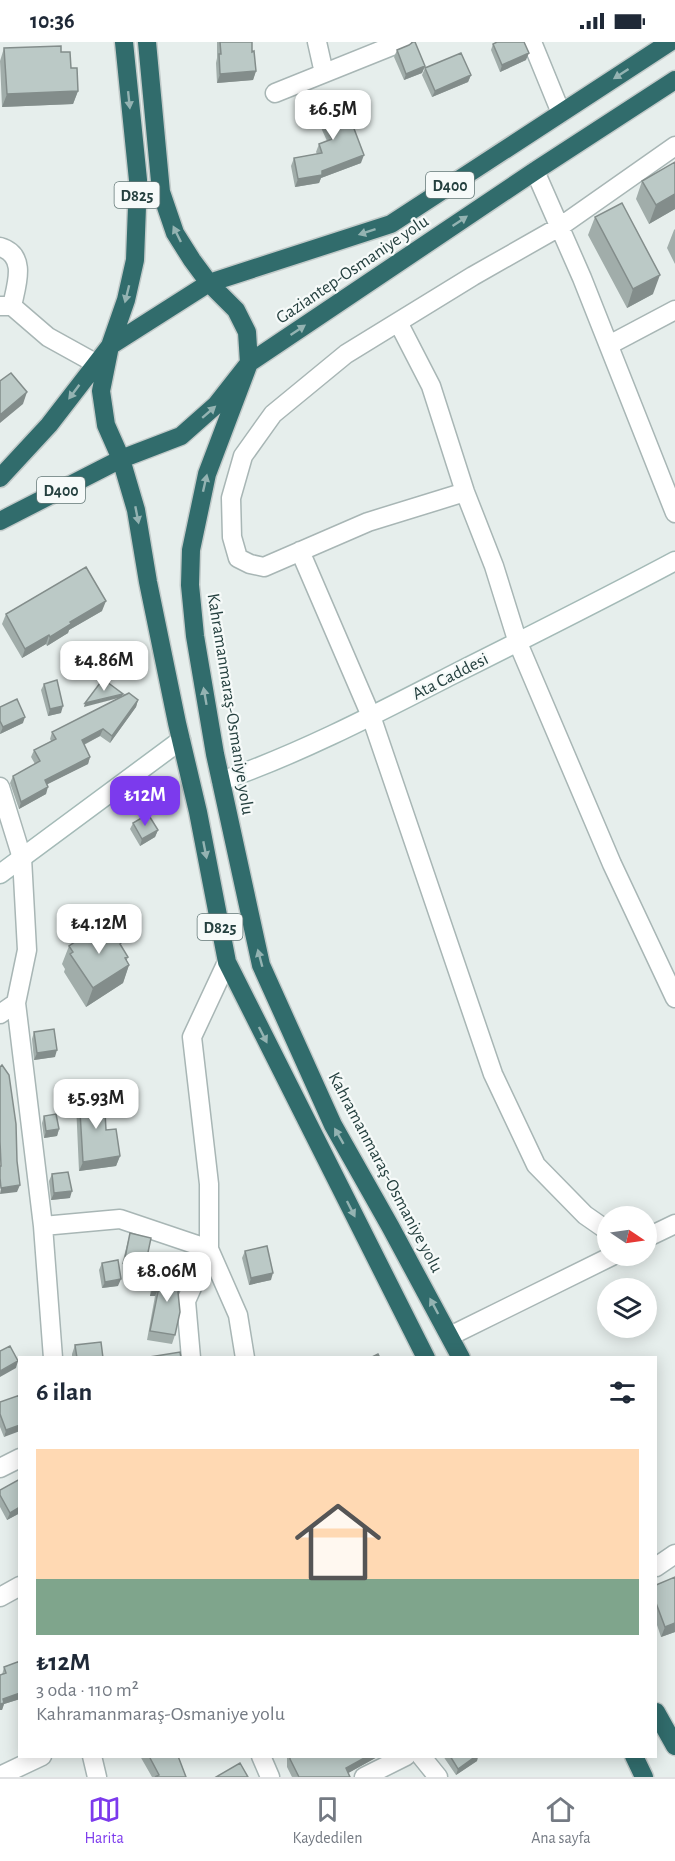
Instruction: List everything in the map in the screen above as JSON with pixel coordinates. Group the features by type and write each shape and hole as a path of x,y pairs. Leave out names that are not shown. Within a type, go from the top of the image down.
{"highway":[{"name":"D825","path":"124,42 138,180 135,260 126,300 110,345 101,391 106,425 121,459 136,510 148,582 198,812 227,962 425,1356"},
{"name":"Kahramanmaraş-Osmaniye yolu","path":"147,42 162,192 175,233 209,283 236,310 246,332 249,363 207,474 191,550 190,585 195,636 220,781 261,965 333,1125 460,1356"},
{"name":"Gaziantep-Osmaniye yolu","path":"110,345 209,283 391,224 670,42"},
{"name":"Gaziantep-Osmaniye yolu","path":"121,459 181,436 216,405 249,363 675,80"},
{"name":"D400","path":"0,478 48,425 110,345"},
{"name":"D400","path":"0,521 121,459"},
{"path":"657,1714 675,1746"},
{"path":"635,1758 644,1777"}],"street":[{"path":"317,42 324,73"},
{"path":"275,93 402,42"},
{"path":"532,42 561,114"},
{"path":"465,492 369,522 264,567 238,558 232,537 231,498 243,456 273,414 346,354 473,276 561,226 675,146"},
{"path":"535,171 561,226 675,513"},
{"path":"0,247 14,255 19,266 6,306 48,337 95,363"},
{"path":"609,345 675,310"},
{"path":"398,322 431,386 465,492 494,566 518,643 612,864 675,998"},
{"path":"300,551 371,716 493,1074 536,1165 585,1215 597,1223"},
{"name":"Ata Caddesi","path":"220,781 307,747 518,643 675,561"},
{"path":"0,874 181,740"},
{"path":"0,787 22,858 27,950 16,1003 43,1226 53,1356"},
{"path":"227,962 192,1037 209,1185 209,1249 238,1316 245,1356"},
{"path":"0,1014 16,1003"},
{"path":"43,1226 120,1219 209,1249"},
{"path":"657,1233 675,1224"},
{"path":"191,1356 186,1301 209,1249"},
{"path":"450,1336 597,1263"},
{"path":"0,1468 18,1459"},
{"path":"657,1567 675,1554"},
{"path":"0,1597 18,1587"},
{"path":"0,1776 38,1758"},
{"path":"262,1758 270,1777"},
{"path":"364,1777 402,1758"},
{"path":"423,1758 438,1777"}],"building":[{"path":"220,42 252,42 256,71 220,74"},
{"path":"413,42 425,66 406,74 397,50"},
{"path":"524,42 529,53 502,65 493,44"},
{"path":"61,46 61,52 70,52 71,68 77,68 78,91 7,94 4,48"},
{"path":"461,53 471,75 435,91 425,68"},
{"path":"347,94 356,115 350,118 364,155 322,171 322,175 298,179 294,158 322,153 319,144 332,139 321,113 333,107 330,101"},
{"path":"675,162 675,194 656,205 642,181"},
{"path":"622,203 660,275 633,289 595,217"},
{"path":"11,373 27,392 0,415 0,381"},
{"path":"86,567 106,601 70,622 71,624 50,637 49,635 25,649 6,614"},
{"path":"103,679 123,694 85,703"},
{"path":"57,680 63,706 50,709 44,684"},
{"path":"129,693 138,700 112,736 103,729 82,740 90,757 45,780 48,787 21,802 13,776 40,761 34,750 56,739 52,732"},
{"path":"17,699 25,717 3,727 0,721 0,707"},
{"path":"148,814 158,830 142,839 133,823"},
{"path":"104,922 108,928 111,926 121,943 129,965 93,988 70,954 73,952 69,946"},
{"path":"54,1029 57,1050 37,1053 34,1032"},
{"path":"2,1065 9,1075 16,1124 20,1185 1,1188 0,1067"},
{"path":"104,1094 106,1130 116,1129 120,1156 83,1162 79,1095"},
{"path":"56,1114 59,1129 46,1131 44,1116"},
{"path":"68,1172 72,1191 54,1193 52,1174"},
{"path":"130,1233 151,1238 146,1262 125,1258"},
{"path":"267,1246 273,1273 251,1278 245,1251"},
{"path":"118,1260 121,1279 105,1282 102,1263"},
{"path":"155,1271 184,1275 178,1292 180,1312 175,1335 150,1331 159,1287 153,1287"},
{"path":"101,1342 103,1356 77,1356 75,1345"},
{"path":"10,1346 18,1361 0,1371 0,1351"},
{"path":"180,1352 181,1356 156,1356"},
{"path":"18,1396 18,1426 6,1430 0,1414 0,1402"},
{"path":"18,1480 18,1508 10,1513 0,1495 0,1490"},
{"path":"675,1577 675,1623 665,1627 657,1606 657,1585"},
{"path":"18,1662 18,1694 3,1699 4,1703 0,1704 0,1675 6,1673 4,1667"},
{"path":"150,1758 179,1758 186,1777 155,1777 159,1775"},
{"path":"364,1758 346,1768 350,1777 299,1777 290,1759"},
{"path":"451,1758 473,1758 458,1769"},
{"path":"240,1763 248,1777 216,1777"}]}
